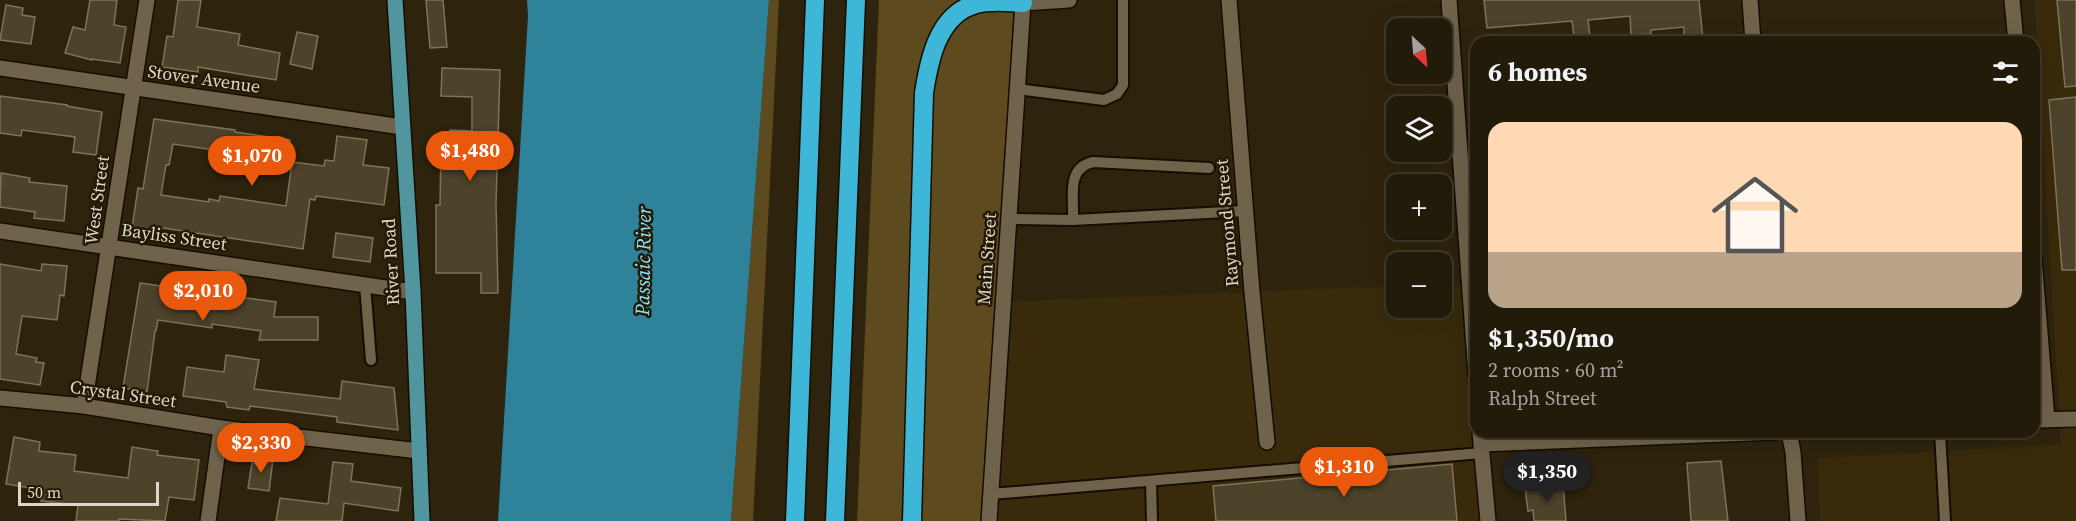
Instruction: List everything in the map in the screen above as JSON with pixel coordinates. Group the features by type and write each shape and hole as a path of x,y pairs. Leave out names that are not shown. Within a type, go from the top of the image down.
{"highway":[{"path":"795,521 815,0"},
{"path":"835,521 856,0"},
{"path":"912,521 924,93 927,72 932,50 942,30 956,14 974,4 983,2 1023,2"}],"main road":[{"name":"River Road","path":"395,0 413,292 422,521"}],"street":[{"name":"West Street","path":"84,406 147,0"},
{"path":"1023,2 1069,0"},
{"name":"Raymond Street","path":"1229,0 1267,442"},
{"path":"1449,0 1470,292"},
{"path":"1750,0 1753,36"},
{"path":"2012,0 2015,36"},
{"name":"Main Street","path":"989,521 1023,2"},
{"name":"Stover Avenue","path":"0,68 402,127"},
{"name":"Bayliss Street","path":"0,231 413,292"},
{"path":"2040,397 2041,420 2076,419"},
{"name":"Crystal Street","path":"0,398 84,406 221,428 419,450"},
{"path":"208,521 221,428"},
{"path":"1488,521 1481,443 1614,438"},
{"path":"1790,438 1798,521"}],"lane":[{"path":"1017,89 1104,100 1117,94 1123,85 1123,0"},
{"path":"1073,220 1074,174 1082,164 1094,162 1209,168"},
{"path":"1009,219 1073,220 1246,212"},
{"path":"364,285 371,360"},
{"path":"1940,438 1945,521"},
{"path":"991,494 1151,481 1481,443"},
{"path":"1151,481 1152,521"}],"shaded area":[{"path":"769,0 779,0 753,521 731,521"},
{"path":"879,0 1014,0 998,302 983,521 857,521"},
{"path":"2034,0 2076,0 2076,521 1820,521 1817,458 2061,444 2040,99 2040,36 2036,36"},
{"path":"1469,283 1470,438 1477,438 1486,521 983,521 998,302 1386,286 1386,318 1452,318 1452,284"}],"water":[{"name":"Passaic River","path":"527,0 769,0 731,521 498,521 528,16"}],"building":[{"path":"90,0 117,0 114,25 126,27 120,63 92,60 65,53 73,27 85,30"},
{"path":"178,0 201,0 197,27 240,34 238,45 280,53 276,80 198,67 198,72 162,67 167,36 173,37"},
{"path":"426,0 443,0 447,47 430,48"},
{"path":"1484,0 1699,0 1703,36 1684,36 1684,27 1651,30 1651,34 1631,35 1630,16 1588,20 1590,36 1574,36 1572,21 1487,28"},
{"path":"2057,0 2076,0 2076,86 2065,87"},
{"path":"6,5 23,8 22,15 35,17 31,44 0,40"},
{"path":"297,32 318,36 312,69 290,64"},
{"path":"442,68 500,70 496,204 498,293 481,293 481,273 436,273 436,205 440,205 441,148 450,148 450,130 472,131 472,97 441,96"},
{"path":"0,96 102,112 96,155 73,152 75,137 22,130 21,136 0,133"},
{"path":"2076,97 2076,270 2062,270 2049,100"},
{"path":"154,119 290,140 285,171 240,165 242,154 173,144 169,165 166,165 161,195 209,202 209,199 219,201 220,196 286,206 292,162 324,166 325,160 334,161 337,136 367,140 363,165 389,168 384,205 316,196 315,200 310,199 303,249 157,227 155,239 131,235 138,188 143,189"},
{"path":"1,173 30,178 29,182 67,186 64,221 34,218 35,212 0,207"},
{"path":"336,233 373,238 370,262 333,257"},
{"path":"0,264 41,271 42,264 67,266 64,296 60,295 57,320 22,316 16,354 37,358 36,362 44,363 40,385 0,379"},
{"path":"140,283 276,302 274,317 318,317 318,340 259,340 261,331 212,324 212,328 158,320 147,392 123,388"},
{"path":"226,355 259,360 254,389 340,399 342,381 394,388 398,430 337,422 337,417 250,406 249,410 227,407 226,402 183,396 187,367 224,372"},
{"path":"14,437 40,442 39,451 76,455 74,471 128,478 132,447 158,451 157,455 199,460 194,500 169,497 165,521 119,519 119,521 76,521 78,505 41,501 43,490 6,484"},
{"path":"256,456 273,459 269,491 248,488 252,463 255,464"},
{"path":"1721,461 1728,521 1691,521 1687,463"},
{"path":"333,462 353,464 351,481 401,488 398,511 344,503 342,521 276,521 280,498 328,504"},
{"path":"1452,464 1457,521 1216,521 1213,486"},
{"path":"1563,484 1566,521 1534,521 1533,510 1528,511 1525,488"}]}
